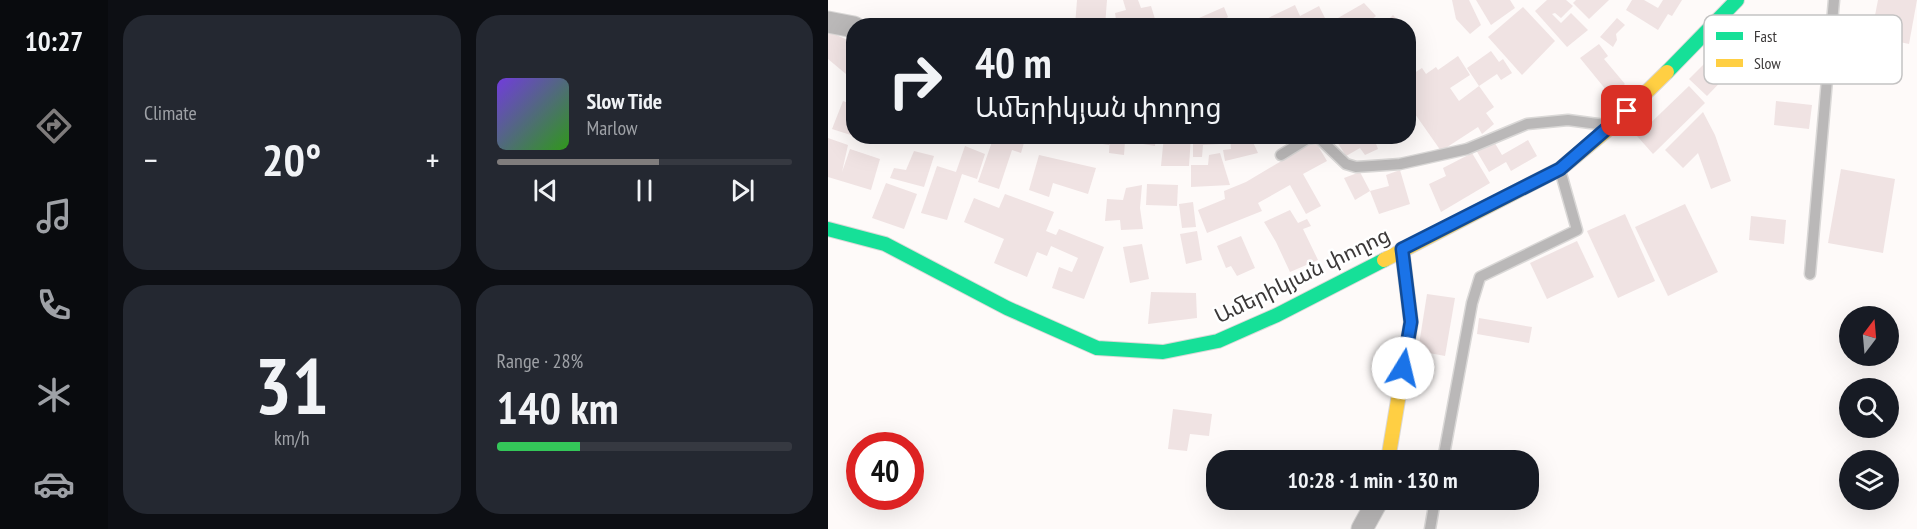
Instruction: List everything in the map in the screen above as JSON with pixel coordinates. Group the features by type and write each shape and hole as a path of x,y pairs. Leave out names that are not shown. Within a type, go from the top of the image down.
{"street":[{"name":"Ամերիկյան փողոց","path":"1723,15 1737,0"},
{"path":"828,22 846,25"},
{"name":"Ամերիկյան փողոց","path":"828,229 885,244 1007,308 1097,348 1163,352 1218,341 1277,315 1560,169 1612,126 1704,35"},
{"path":"1390,450 1411,322 1402,249"},
{"path":"1362,529 1372,510"}],"lane":[{"path":"1833,15 1834,0"},
{"path":"1810,274 1827,84"},
{"path":"1325,144 1346,164 1356,167 1400,164 1467,149 1527,124 1568,120 1612,126"},
{"path":"1281,155 1299,144"},
{"path":"1445,450 1472,303 1480,277 1577,230 1560,169"},
{"path":"1430,529 1434,510"}],"building":[{"path":"1077,0 1107,0 1106,18 1076,18"},
{"path":"1123,0 1138,0 1141,8 1151,6 1155,18 1116,18 1115,13 1126,10"},
{"path":"1452,0 1469,0 1481,25 1470,34 1456,19"},
{"path":"1476,0 1510,0 1515,8 1491,25"},
{"path":"1547,0 1566,0 1573,6 1561,18 1555,13 1552,14 1561,23 1571,13 1588,30 1567,47 1535,11"},
{"path":"1576,0 1609,0 1589,19 1573,3"},
{"path":"1632,0 1644,0 1658,8 1663,0 1682,0 1672,16 1668,14 1658,30 1626,10"},
{"path":"1878,0 1917,0 1909,44 1902,43 1902,15 1875,15"},
{"path":"1364,3 1376,16 1374,18 1338,18"},
{"path":"1295,5 1300,16 1319,6 1325,18 1268,18"},
{"path":"1224,7 1228,17 1226,18 1199,18"},
{"path":"1523,7 1555,41 1522,75 1488,37"},
{"path":"1617,18 1625,25 1616,34 1617,40 1613,47 1600,37"},
{"path":"828,31 846,39 846,74 828,59"},
{"path":"1599,44 1608,56 1604,59 1625,84 1611,96 1580,58"},
{"path":"1491,51 1499,62 1503,59 1512,73 1501,80 1497,74 1479,86 1467,68"},
{"path":"1458,56 1470,75 1450,88 1459,101 1479,86 1494,107 1486,113 1494,124 1482,134 1478,127 1441,151 1416,115 1416,72 1422,68 1426,74 1436,67 1438,70"},
{"path":"1704,64 1704,84 1719,84 1707,96 1689,79"},
{"path":"1689,86 1705,103 1653,154 1637,136"},
{"path":"843,101 846,102 846,133 832,129"},
{"path":"1776,101 1812,105 1809,129 1774,125"},
{"path":"1703,112 1715,135 1731,181 1711,189 1698,153 1683,168 1665,150"},
{"path":"828,138 848,145 842,172 850,149 880,159 871,190 828,177"},
{"path":"1493,140 1502,155 1528,140 1537,156 1511,171 1506,162 1489,172 1476,150"},
{"path":"991,144 1024,144 1021,153 1012,150 999,189 978,182"},
{"path":"1110,144 1125,144 1124,155 1109,153"},
{"path":"1163,144 1190,144 1189,166 1161,166"},
{"path":"1193,144 1220,144 1203,145 1202,157 1193,157"},
{"path":"1231,144 1254,144 1258,153 1225,161 1223,150 1231,149"},
{"path":"1310,144 1317,144 1327,161 1303,174 1321,206 1306,214 1290,185 1258,203 1262,211 1207,233 1198,210 1225,199 1224,191 1246,182"},
{"path":"1338,144 1376,144 1378,149 1365,155 1360,148 1346,156"},
{"path":"965,146 985,154 977,179 962,174 947,220 921,213 937,166 956,172"},
{"path":"914,151 934,156 924,187 890,178 894,168 906,170"},
{"path":"1220,153 1230,185 1191,187 1191,165 1208,165 1209,155"},
{"path":"1472,153 1490,183 1441,212 1429,184 1446,176 1443,168"},
{"path":"1039,155 1096,168 1088,194 1053,183 1049,197 1029,190"},
{"path":"1841,169 1895,179 1883,253 1828,243"},
{"path":"1400,170 1410,204 1379,214 1370,191 1389,186 1386,175"},
{"path":"1360,172 1370,191 1355,200 1344,178"},
{"path":"886,183 917,194 904,229 872,218"},
{"path":"1147,184 1178,185 1177,206 1146,205"},
{"path":"1142,185 1140,208 1143,229 1121,230 1120,220 1105,221 1107,199 1123,200 1126,188"},
{"path":"1005,194 1054,212 1046,231 1056,235 1059,229 1104,247 1084,299 1052,288 1059,267 1072,272 1078,258 1051,246 1047,256 1037,252 1027,277 994,263 1004,239 964,222 974,198 999,208"},
{"path":"1193,202 1196,227 1182,228 1179,204"},
{"path":"1685,204 1718,272 1668,296 1635,227"},
{"path":"1290,210 1298,223 1307,219 1311,226 1303,229 1318,260 1290,272 1264,222"},
{"path":"1625,214 1655,281 1618,298 1587,231"},
{"path":"1751,216 1786,220 1784,244 1749,240"},
{"path":"1197,231 1202,260 1186,264 1180,234"},
{"path":"1241,236 1255,268 1237,276 1231,266 1226,268 1217,246"},
{"path":"1577,241 1594,277 1547,299 1530,263"},
{"path":"1142,244 1149,279 1130,283 1123,247"},
{"path":"1151,292 1196,293 1197,318 1148,324"},
{"path":"1427,294 1455,298 1445,356 1418,351"},
{"path":"1479,318 1532,327 1529,343 1477,334"},
{"path":"1173,409 1212,414 1209,436 1190,434 1187,451 1168,449"}],"traffic: fast":[{"path":"1722,15 1737,0"},
{"path":"1667,72 1704,34"},
{"path":"828,229 885,244 1007,308 1097,348 1163,352 1218,341 1277,315 1384,260"}],"traffic: slow":[{"path":"1384,260 1560,169 1612,126 1667,72"},
{"path":"1390,450 1411,322 1402,249"}],"route":[{"path":"1403,368 1411,322 1402,249 1560,169 1627,111"}]}
